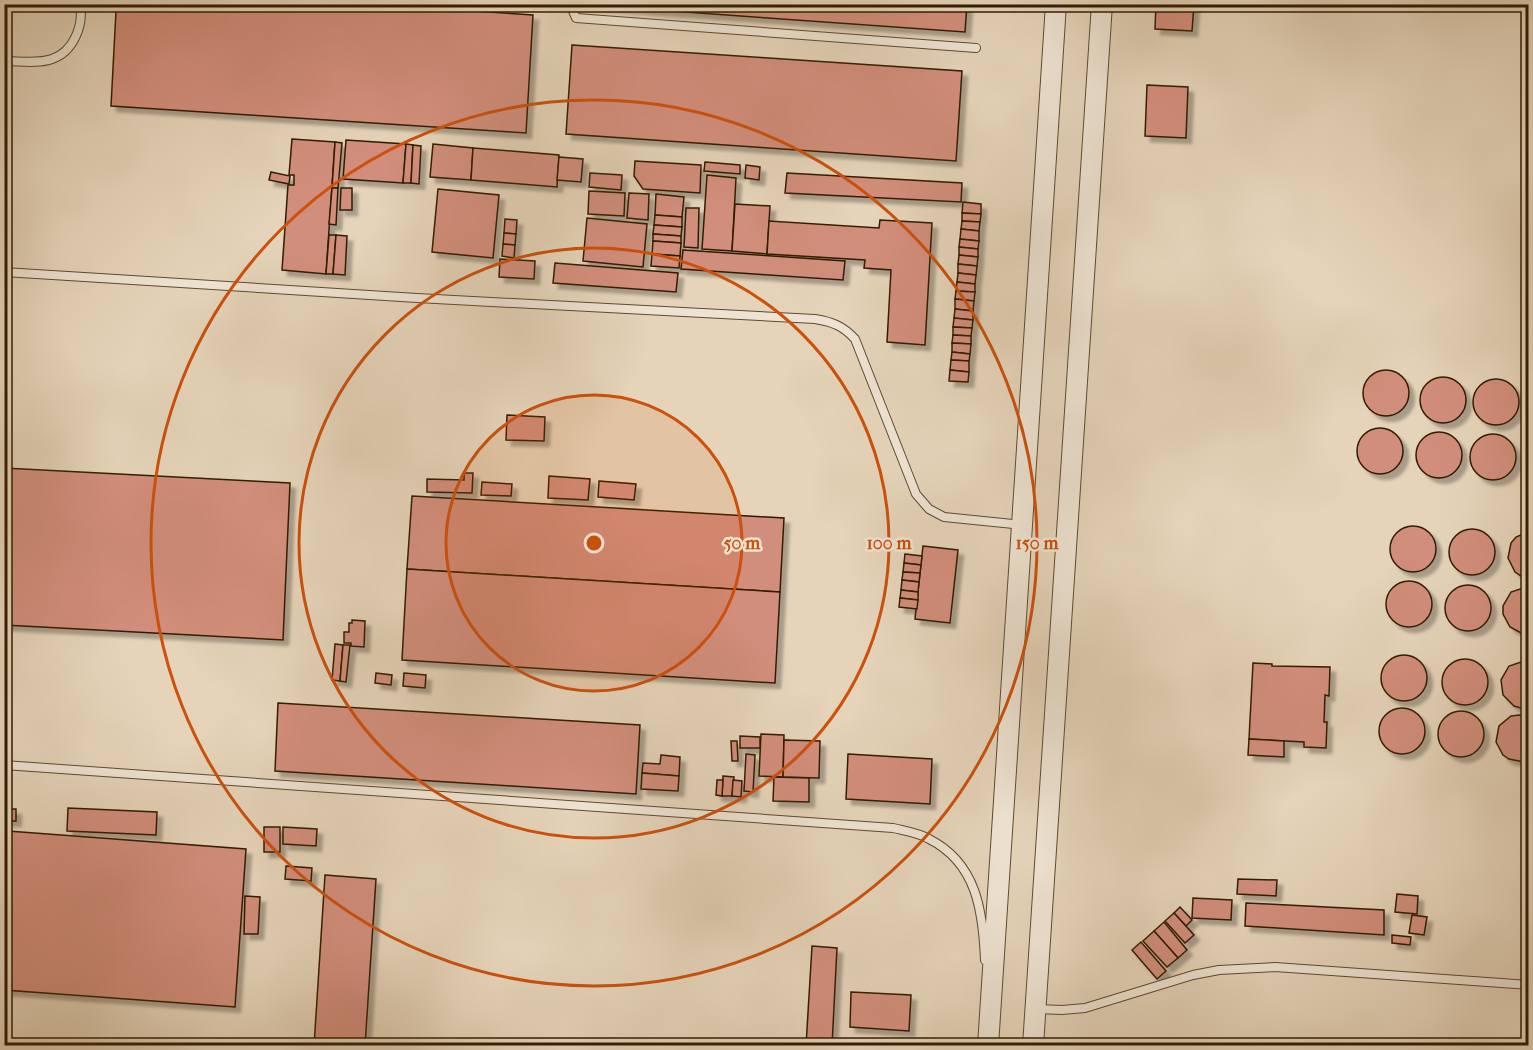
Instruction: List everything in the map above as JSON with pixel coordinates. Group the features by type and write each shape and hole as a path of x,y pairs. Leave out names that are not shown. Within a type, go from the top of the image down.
{"street":[{"path":"988,1046 1056,4"},
{"path":"1033,1046 1102,4"}],"lane":[{"path":"4,61 52,59 67,51 78,32 80,4"},
{"path":"570,4 576,18 976,48"},
{"path":"4,272 393,297 815,319 834,322 855,339 916,494 929,509 944,517 1022,525"},
{"path":"4,765 893,828 928,838 952,853 969,876 980,907 984,939 988,1046"},
{"path":"1036,1009 1085,1008 1192,975 1246,967 1275,967 1528,985"}],"building":[{"path":"114,4 369,4 533,15 526,133 111,106 116,11 114,11"},
{"path":"573,4 967,4 965,32"},
{"path":"1156,4 1194,4 1192,31 1155,29"},
{"path":"572,45 962,71 956,161 566,134"},
{"path":"1147,85 1188,87 1186,138 1145,136"},
{"path":"292,139 335,142 326,274 282,270 288,185 294,185 294,175 289,175"},
{"path":"346,140 406,144 403,183 343,179"},
{"path":"335,142 342,143 338,188 332,188"},
{"path":"406,144 413,145 411,183 403,183"},
{"path":"433,144 473,148 471,180 430,177"},
{"path":"413,145 421,146 419,184 411,183"},
{"path":"473,148 559,155 557,187 471,180"},
{"path":"559,157 583,159 581,182 557,180"},
{"path":"635,161 701,165 700,193 643,189 634,176"},
{"path":"705,162 740,165 740,174 704,171"},
{"path":"746,165 760,167 759,180 745,178"},
{"path":"271,172 290,176 289,184 269,180"},
{"path":"590,173 622,175 621,190 589,187"},
{"path":"787,173 962,183 961,202 785,193"},
{"path":"707,175 736,178 732,251 702,249"},
{"path":"332,188 338,188 336,225 329,224"},
{"path":"341,188 352,188 352,210 340,210"},
{"path":"438,189 499,195 493,258 432,252"},
{"path":"589,191 625,193 624,216 588,214"},
{"path":"629,193 649,194 648,220 627,218"},
{"path":"656,194 684,197 682,217 655,215"},
{"path":"963,202 981,204 981,214 962,213"},
{"path":"735,204 770,206 767,254 732,251"},
{"path":"686,208 699,208 698,248 684,247"},
{"path":"962,213 981,214 980,222 962,221"},
{"path":"655,215 682,217 682,227 654,225"},
{"path":"587,218 647,224 643,267 583,261"},
{"path":"505,219 517,220 516,234 504,233"},
{"path":"880,220 932,223 925,345 887,342 891,270 864,268 865,260 767,254 769,221 879,228"},
{"path":"962,221 980,222 979,231 961,229"},
{"path":"654,225 682,227 681,236 653,234"},
{"path":"961,229 979,231 979,241 960,239"},
{"path":"504,233 516,234 515,245 503,244"},
{"path":"653,234 681,236 681,243 653,241"},
{"path":"329,235 336,235 333,274 326,274"},
{"path":"336,235 347,236 345,275 333,274"},
{"path":"960,239 979,241 978,249 959,247"},
{"path":"653,241 681,243 680,256 652,254"},
{"path":"503,244 515,245 514,258 502,256"},
{"path":"959,247 978,249 978,257 959,255"},
{"path":"683,250 845,261 843,280 681,269"},
{"path":"652,254 680,256 679,268 651,266"},
{"path":"959,255 978,257 977,266 958,264"},
{"path":"500,259 535,261 534,279 499,277"},
{"path":"555,263 678,273 676,292 553,283"},
{"path":"958,264 977,266 976,275 958,273"},
{"path":"958,273 976,275 975,284 957,282"},
{"path":"957,282 975,284 975,292 956,291"},
{"path":"956,291 975,292 974,301 955,299"},
{"path":"955,299 974,301 973,311 955,309"},
{"path":"955,309 973,311 973,320 954,318"},
{"path":"954,318 973,320 972,328 953,327"},
{"path":"953,327 972,328 971,336 953,335"},
{"path":"953,335 971,336 971,344 952,343"},
{"path":"952,343 971,344 970,354 952,352"},
{"path":"952,352 970,354 969,361 951,360"},
{"path":"951,360 969,361 969,372 950,370"},
{"path":"950,370 969,372 968,382 949,381"},
{"path":"1386,370 1395,371 1402,377 1408,384 1408,402 1402,409 1395,415 1386,416 1377,415 1370,409 1364,402 1363,393 1364,384 1370,377 1377,371"},
{"path":"1443,377 1452,378 1459,384 1465,391 1465,409 1459,416 1452,422 1443,423 1434,422 1427,416 1421,409 1420,400 1421,391 1427,384 1434,378"},
{"path":"1496,379 1505,380 1512,386 1518,393 1518,411 1512,418 1505,424 1496,425 1487,424 1480,418 1474,411 1473,402 1474,393 1480,386 1487,380"},
{"path":"507,415 545,417 544,441 506,440"},
{"path":"1380,428 1389,429 1396,435 1402,442 1402,460 1396,467 1389,473 1380,474 1371,473 1364,467 1358,460 1357,451 1358,442 1364,435 1371,429"},
{"path":"1439,432 1448,433 1455,439 1461,446 1461,464 1455,471 1448,477 1439,478 1430,477 1423,471 1417,464 1416,455 1417,446 1423,439 1430,433"},
{"path":"1493,434 1502,435 1509,441 1515,448 1515,466 1509,473 1502,479 1493,480 1484,479 1477,473 1471,466 1470,457 1471,448 1477,441 1484,435"},
{"path":"4,468 290,483 283,640 4,625"},
{"path":"464,473 473,473 472,493 427,492 427,479 464,480"},
{"path":"549,476 590,479 588,500 548,498"},
{"path":"599,481 636,484 634,500 598,497"},
{"path":"482,482 512,484 511,496 481,495"},
{"path":"412,496 784,518 780,592 407,569"},
{"path":"1413,526 1422,527 1429,533 1435,540 1435,558 1429,565 1422,571 1413,572 1404,571 1397,565 1391,558 1390,549 1391,540 1397,533 1404,527"},
{"path":"1472,529 1481,530 1488,536 1494,543 1494,561 1488,568 1481,574 1472,575 1463,574 1456,568 1450,561 1449,552 1450,543 1456,536 1463,530"},
{"path":"1528,532 1528,578 1515,572 1508,558 1511,543 1516,537"},
{"path":"923,546 958,550 950,623 915,619"},
{"path":"905,554 922,556 921,565 904,563"},
{"path":"904,563 921,565 920,573 903,572"},
{"path":"407,569 780,592 775,683 402,660"},
{"path":"903,572 920,573 919,582 902,580"},
{"path":"902,580 919,582 918,592 901,590"},
{"path":"1409,581 1418,582 1425,588 1431,595 1431,613 1425,620 1418,626 1409,627 1400,626 1393,620 1387,613 1386,604 1387,595 1393,588 1400,582"},
{"path":"1468,585 1477,586 1484,592 1490,599 1490,617 1484,624 1477,630 1468,631 1459,630 1452,624 1446,617 1445,608 1446,599 1452,592 1459,586"},
{"path":"1528,587 1528,634 1523,634 1510,627 1503,614 1503,606 1511,592"},
{"path":"901,590 918,592 918,600 900,598"},
{"path":"900,598 918,600 917,609 899,607"},
{"path":"352,620 365,621 364,647 344,643 344,632 349,632 349,623 352,623"},
{"path":"335,644 343,645 340,681 332,680"},
{"path":"343,645 350,645 346,682 340,681"},
{"path":"1404,655 1413,656 1420,662 1426,669 1426,687 1420,694 1413,700 1404,701 1395,700 1388,694 1382,687 1381,678 1382,669 1388,662 1395,656"},
{"path":"1465,659 1474,660 1481,666 1487,673 1487,691 1481,698 1474,704 1465,705 1456,704 1449,698 1443,691 1442,682 1443,673 1449,666 1456,660"},
{"path":"1524,661 1528,662 1528,708 1514,706 1503,695 1501,680 1509,666"},
{"path":"1253,663 1272,664 1272,666 1330,667 1329,696 1325,695 1326,748 1304,747 1304,742 1249,739"},
{"path":"376,673 392,675 391,685 375,683"},
{"path":"404,673 426,675 425,688 403,686"},
{"path":"278,703 640,725 636,794 275,771"},
{"path":"1402,708 1411,709 1418,715 1424,722 1424,740 1418,747 1411,753 1402,754 1393,753 1386,747 1380,740 1379,731 1380,722 1386,715 1393,709"},
{"path":"1461,711 1470,712 1477,718 1483,725 1483,743 1477,750 1470,756 1461,757 1452,756 1445,750 1439,743 1438,734 1439,725 1445,718 1452,712"},
{"path":"1511,716 1528,717 1528,760 1524,762 1509,759 1503,755 1496,742 1499,726"},
{"path":"761,734 784,735 783,777 759,776"},
{"path":"740,736 760,737 760,748 740,748"},
{"path":"1249,739 1284,741 1284,757 1248,755"},
{"path":"784,740 820,741 819,778 783,777"},
{"path":"731,741 737,741 738,761 732,761"},
{"path":"746,754 755,755 753,792 744,791"},
{"path":"848,754 932,759 930,804 846,799"},
{"path":"661,755 680,757 679,776 642,773 643,763 660,764"},
{"path":"642,773 679,776 678,791 641,789"},
{"path":"723,776 734,777 732,796 722,796"},
{"path":"774,777 809,778 809,802 773,801"},
{"path":"717,780 723,780 722,796 716,795"},
{"path":"733,780 742,781 741,797 732,796"},
{"path":"68,808 157,812 156,835 67,831"},
{"path":"4,809 16,809 16,821 4,821"},
{"path":"264,827 280,827 280,852 264,852"},
{"path":"283,827 317,829 316,846 283,844"},
{"path":"8,831 246,849 235,1007 4,990 4,879"},
{"path":"286,866 312,868 311,881 285,879"},
{"path":"325,875 376,879 365,1046 314,1046"},
{"path":"1238,879 1277,880 1276,896 1237,894"},
{"path":"1397,894 1418,896 1417,914 1395,912"},
{"path":"245,896 260,897 258,934 244,934"},
{"path":"1193,898 1232,900 1231,920 1192,918"},
{"path":"1246,903 1384,910 1384,935 1245,926"},
{"path":"1180,907 1192,920 1186,926 1174,913"},
{"path":"1174,913 1194,935 1185,943 1165,921"},
{"path":"1412,915 1427,917 1424,935 1409,933"},
{"path":"1164,922 1187,950 1178,958 1154,931"},
{"path":"1154,931 1178,958 1167,967 1143,941"},
{"path":"1392,935 1411,937 1410,945 1392,943"},
{"path":"1141,942 1166,971 1157,979 1132,950"},
{"path":"812,946 837,948 832,1046 806,1046"},
{"path":"851,992 911,995 909,1031 850,1027"}]}
